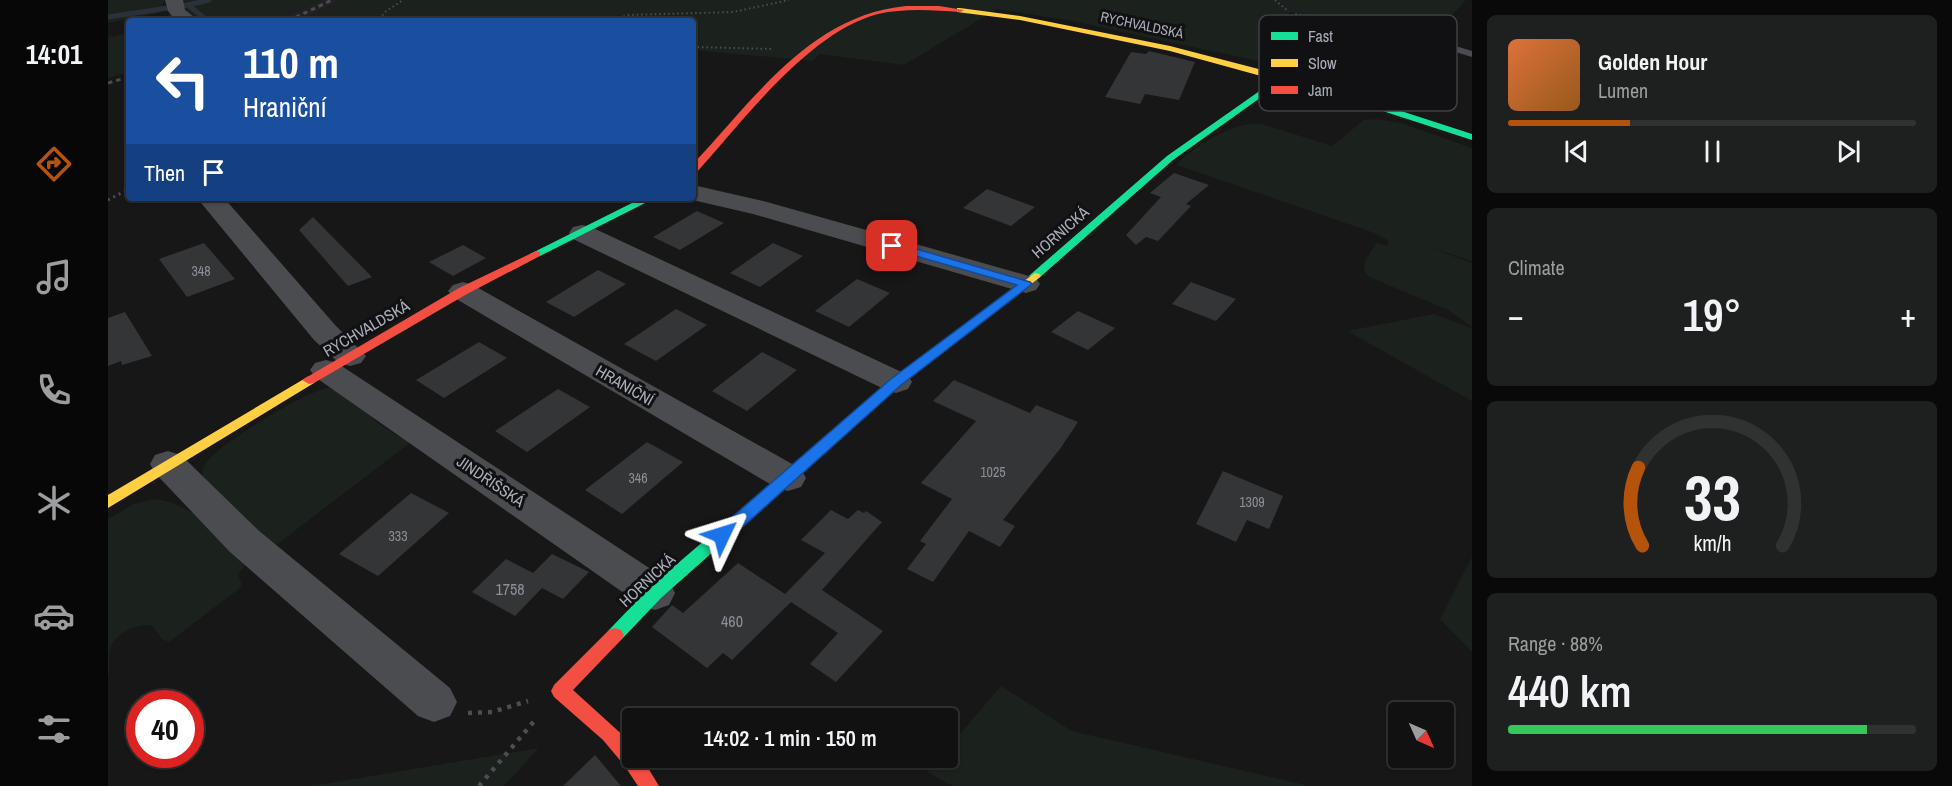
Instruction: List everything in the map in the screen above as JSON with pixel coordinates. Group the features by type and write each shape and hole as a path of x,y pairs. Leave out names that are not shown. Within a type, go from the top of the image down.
{"street":[{"path":"174,0 175,9 183,18"},
{"name":"RYCHVALDSKÁ","path":"696,167 804,50 826,34 852,21 882,12 923,7 1028,20 1182,50 1259,71"},
{"name":"HORNICKÁ","path":"560,691 656,592 896,382 1026,284 1170,158 1259,96"},
{"name":"RYCHVALDSKÁ","path":"1389,111 1472,137"},
{"path":"696,194 758,207 1026,284"},
{"name":"JINDŘIŠSKÁ","path":"213,201 325,333 338,363 656,592"},
{"name":"RYCHVALDSKÁ","path":"108,502 168,464 463,291 644,201"},
{"path":"582,233 896,382"},
{"name":"HRANIČNÍ","path":"463,291 788,478"},
{"path":"168,464 244,541 434,702"},
{"path":"560,691 608,731 645,776 650,786"}],"lane":[{"path":"1457,49 1472,54"}],"path":[{"path":"380,18 385,12 404,0"},
{"path":"618,18 629,15 733,12 789,0"},
{"path":"1275,0 1289,12"},
{"path":"696,47 804,50"},
{"path":"108,200 126,191"},
{"path":"434,702 456,714 492,712 560,691"},
{"path":"479,786 560,691"}],"shaded area":[{"path":"108,0 165,0 159,13 108,23"},
{"path":"180,0 321,0 282,18 166,18"},
{"path":"321,0 343,0 306,18 282,18"},
{"path":"343,0 1466,0 1452,15 1305,15 1289,12 1288,15 1259,15 1259,61 1072,21 997,9 904,65 819,54 813,61 696,50 696,18 306,18"},
{"path":"108,34 109,37 126,34 126,73 108,78"},
{"path":"1377,119 1401,123 1472,148 1472,261 1431,248 1472,263 1472,327 1448,310 1369,277 1364,271 1365,261 1376,243 1387,246 1389,241 1377,234 1177,165 1204,142 1241,126 1262,124 1332,146 1364,120"},
{"path":"1434,314 1472,328 1472,401 1347,331"},
{"path":"328,388 344,393 375,421 411,442 271,549 202,476 204,467 221,448 251,428 302,398"},
{"path":"155,499 183,508 216,532 247,563 238,575 242,584 240,588 169,642 162,639 152,625 133,628 121,634 110,650 108,678 108,519 134,504"},
{"path":"1472,557 1472,652 1440,619"},
{"path":"1001,686 1072,731 1310,786 952,786 927,772 931,768 958,768 958,736"},
{"path":"539,748 504,786 312,786"}],"building":[{"path":"1149,51 1195,62 1179,100 1145,94 1140,104 1105,97 1131,52 1146,54"},
{"path":"1174,173 1209,185 1186,204 1191,206 1158,241 1146,237 1136,245 1126,235 1161,197 1150,193"},
{"path":"987,189 1035,207 1011,226 963,208"},
{"path":"697,211 724,223 680,250 653,237"},
{"path":"313,217 372,277 348,286 299,230"},
{"path":"204,243 235,279 187,297 159,259"},
{"path":"773,243 803,256 760,287 730,273"},
{"path":"463,245 486,258 453,276 429,262"},
{"path":"598,270 626,284 574,317 546,302"},
{"path":"857,279 890,293 849,327 815,311"},
{"path":"1191,282 1236,299 1216,321 1172,304"},
{"path":"676,309 707,325 656,361 624,344"},
{"path":"1078,311 1115,328 1088,350 1051,332"},
{"path":"125,312 152,356 122,365 121,361 108,366 108,318"},
{"path":"479,342 507,358 444,398 416,380"},
{"path":"762,352 797,370 747,411 712,391"},
{"path":"954,380 1030,413 1036,405 1078,422 1060,449 1003,520 1015,526 1000,547 969,531 933,582 907,569 926,544 920,541 952,499 921,483 976,421 933,401"},
{"path":"558,389 590,407 527,452 495,431"},
{"path":"647,442 683,462 622,514 585,490"},
{"path":"1223,471 1283,496 1269,529 1247,520 1236,542 1196,524"},
{"path":"411,493 449,513 378,576 339,554"},
{"path":"831,510 848,519 858,510 864,513 866,511 882,522 822,590 883,631 836,682 810,664 838,633 791,602 732,660 723,653 707,668 652,627 672,605 683,613 738,563 785,594 825,553 801,540"},
{"path":"552,554 589,572 563,599 542,588 515,616 472,592 506,559 533,573"},
{"path":"595,755 621,786 563,786"}],"waterway":[{"path":"188,5 209,0"},
{"path":"108,17 188,5"},
{"path":"188,5 204,18"}],"railway":[{"path":"294,18 332,0"},
{"path":"108,83 126,78"}],"traffic: fast":[{"path":"1035,276 1170,158 1259,96"},
{"path":"1392,111 1472,137"},
{"path":"536,254 644,201"},
{"path":"615,635 655,593 844,428"}],"traffic: slow":[{"path":"960,10 984,12 1094,32 1170,48 1259,71"},
{"path":"844,428 896,382 1035,276"},
{"path":"108,502 309,380"}],"traffic: jam":[{"path":"696,167 797,59 839,27 874,13 895,9 960,10"},
{"path":"309,380 463,291 536,254"},
{"path":"615,635 560,691 621,746 649,786"}],"route":[{"path":"722,535 896,382 1026,284 892,246"}]}
